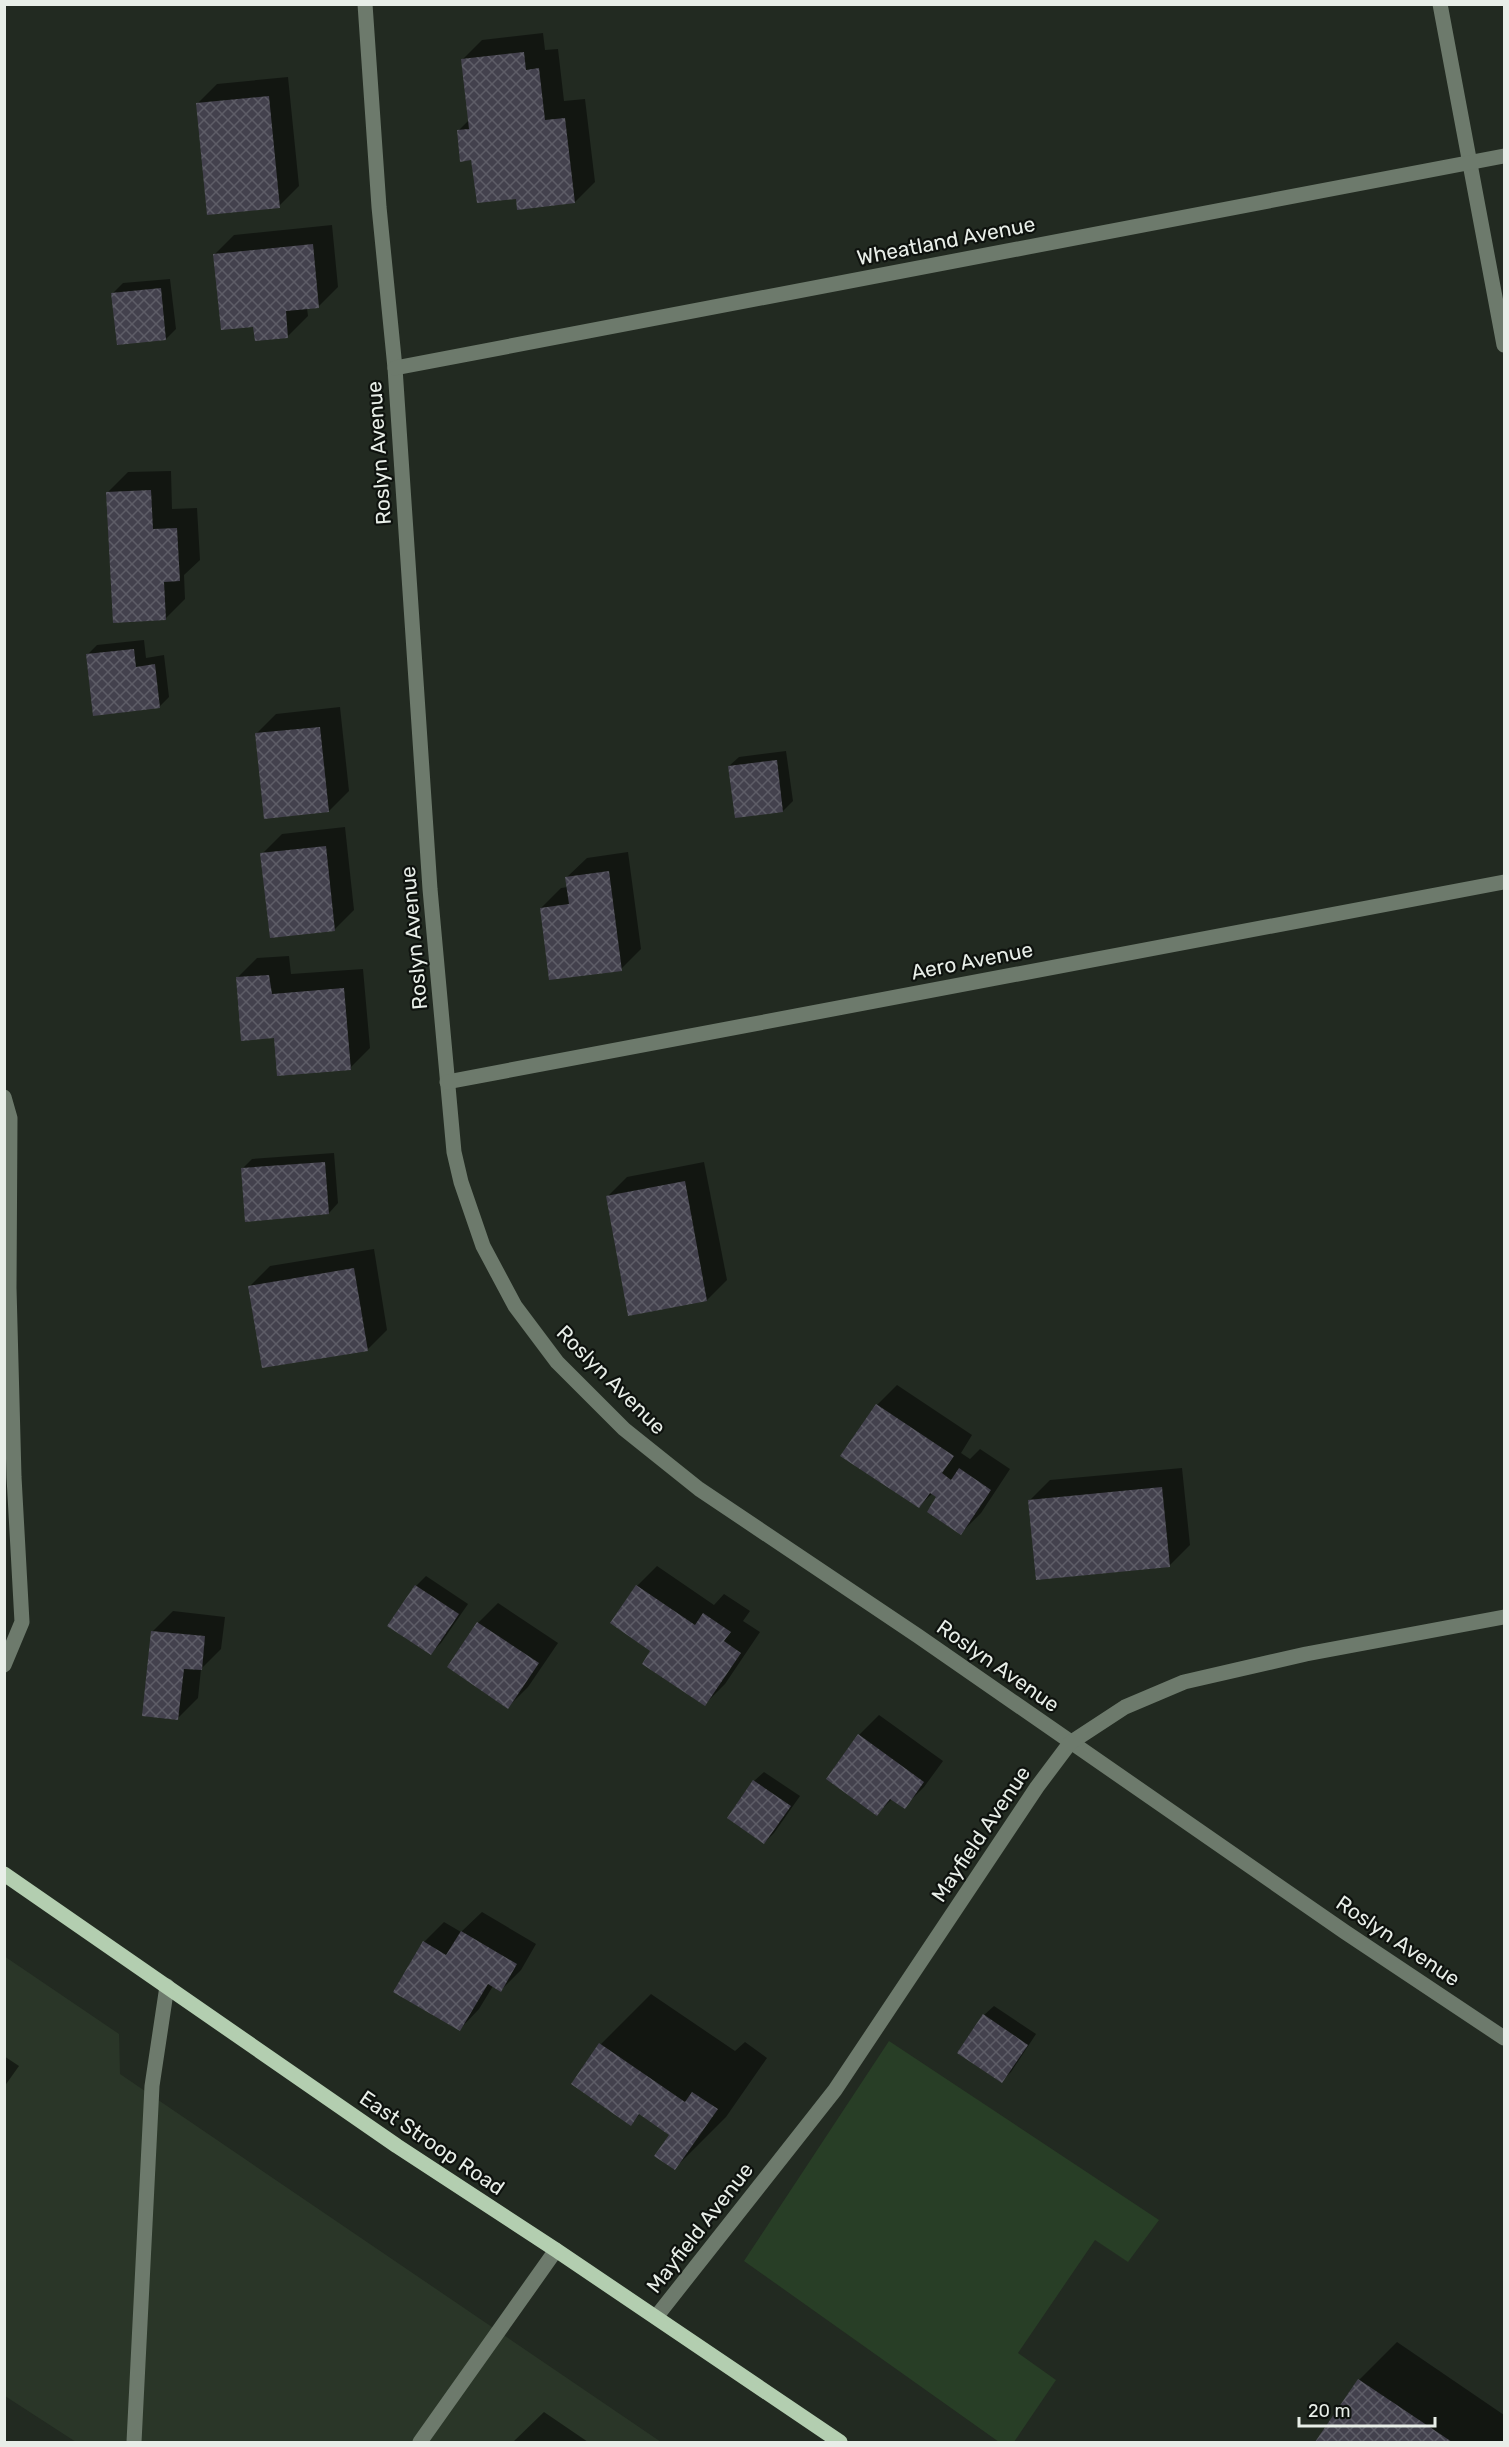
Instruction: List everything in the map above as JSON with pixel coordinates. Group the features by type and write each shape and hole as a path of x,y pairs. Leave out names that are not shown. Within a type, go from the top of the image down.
{"main road":[{"name":"East Stroop Road","path":"4,1874 397,2146 556,2250 840,2442"}],"street":[{"name":"Roslyn Avenue","path":"365,4 379,207 395,368 429,877 454,1152 461,1182 483,1246 515,1306 557,1362 624,1429 699,1489 918,1636 1345,1932 1504,2038"},
{"path":"1440,4 1504,345"},
{"name":"Wheatland Avenue","path":"395,368 1504,156"},
{"name":"Aero Avenue","path":"447,1082 1504,882"},
{"path":"4,1097 10,1118 9,1288 14,1477 22,1622 4,1665"},
{"name":"Mayfield Avenue","path":"656,2317 835,2090 1037,1787 1070,1743 1125,1707 1184,1682 1306,1654 1504,1617"},
{"path":"134,2442 152,2086 166,1986"},
{"path":"420,2442 556,2250"}],"shaded area":[{"path":"4,1956 119,2034 120,2074 661,2442 76,2442 5,2396"}],"green space":[{"path":"889,2041 1159,2220 1128,2262 1095,2240 1018,2353 1056,2380 1014,2442 999,2442 744,2261"}],"building":[{"path":"524,52 526,70 539,68 545,120 565,118 575,203 517,210 516,199 477,203 471,160 460,162 457,130 469,129 461,59"},
{"path":"269,96 280,208 207,215 196,103"},
{"path":"313,244 319,308 286,311 288,338 255,341 253,327 221,330 213,254"},
{"path":"161,288 166,340 117,345 111,293"},
{"path":"151,490 153,529 177,528 180,581 164,582 166,620 113,623 106,492"},
{"path":"134,649 136,667 155,664 160,708 93,716 86,654"},
{"path":"320,727 329,812 264,819 255,733"},
{"path":"777,760 783,812 735,818 728,766"},
{"path":"326,846 335,931 270,938 260,853"},
{"path":"609,871 622,971 549,980 540,908 569,904 565,877"},
{"path":"269,975 272,994 344,988 351,1070 277,1076 274,1038 241,1041 236,977"},
{"path":"325,1162 329,1214 245,1222 241,1168"},
{"path":"685,1181 707,1301 628,1316 606,1196"},
{"path":"354,1268 368,1351 262,1368 248,1286"},
{"path":"876,1404 954,1456 942,1473 951,1480 959,1468 991,1490 961,1535 927,1512 936,1497 930,1493 919,1508 840,1456"},
{"path":"1162,1487 1170,1567 1036,1580 1028,1500"},
{"path":"415,1585 459,1614 431,1655 387,1626"},
{"path":"636,1585 695,1625 703,1613 731,1632 724,1641 741,1653 705,1706 642,1664 650,1651 610,1623"},
{"path":"477,1622 539,1663 508,1709 447,1667"},
{"path":"151,1631 205,1636 202,1670 184,1669 178,1720 142,1716"},
{"path":"858,1734 924,1782 905,1809 890,1799 877,1816 826,1779"},
{"path":"753,1780 791,1806 764,1844 727,1818"},
{"path":"461,1931 517,1964 501,1992 488,1984 460,2031 393,1992 423,1941 446,1955"},
{"path":"983,2014 1028,2045 1002,2083 957,2053"},
{"path":"599,2043 685,2102 692,2092 718,2109 675,2170 654,2156 669,2135 639,2114 631,2126 571,2084"},
{"path":"1358,2379 1452,2442 1315,2442"}]}
